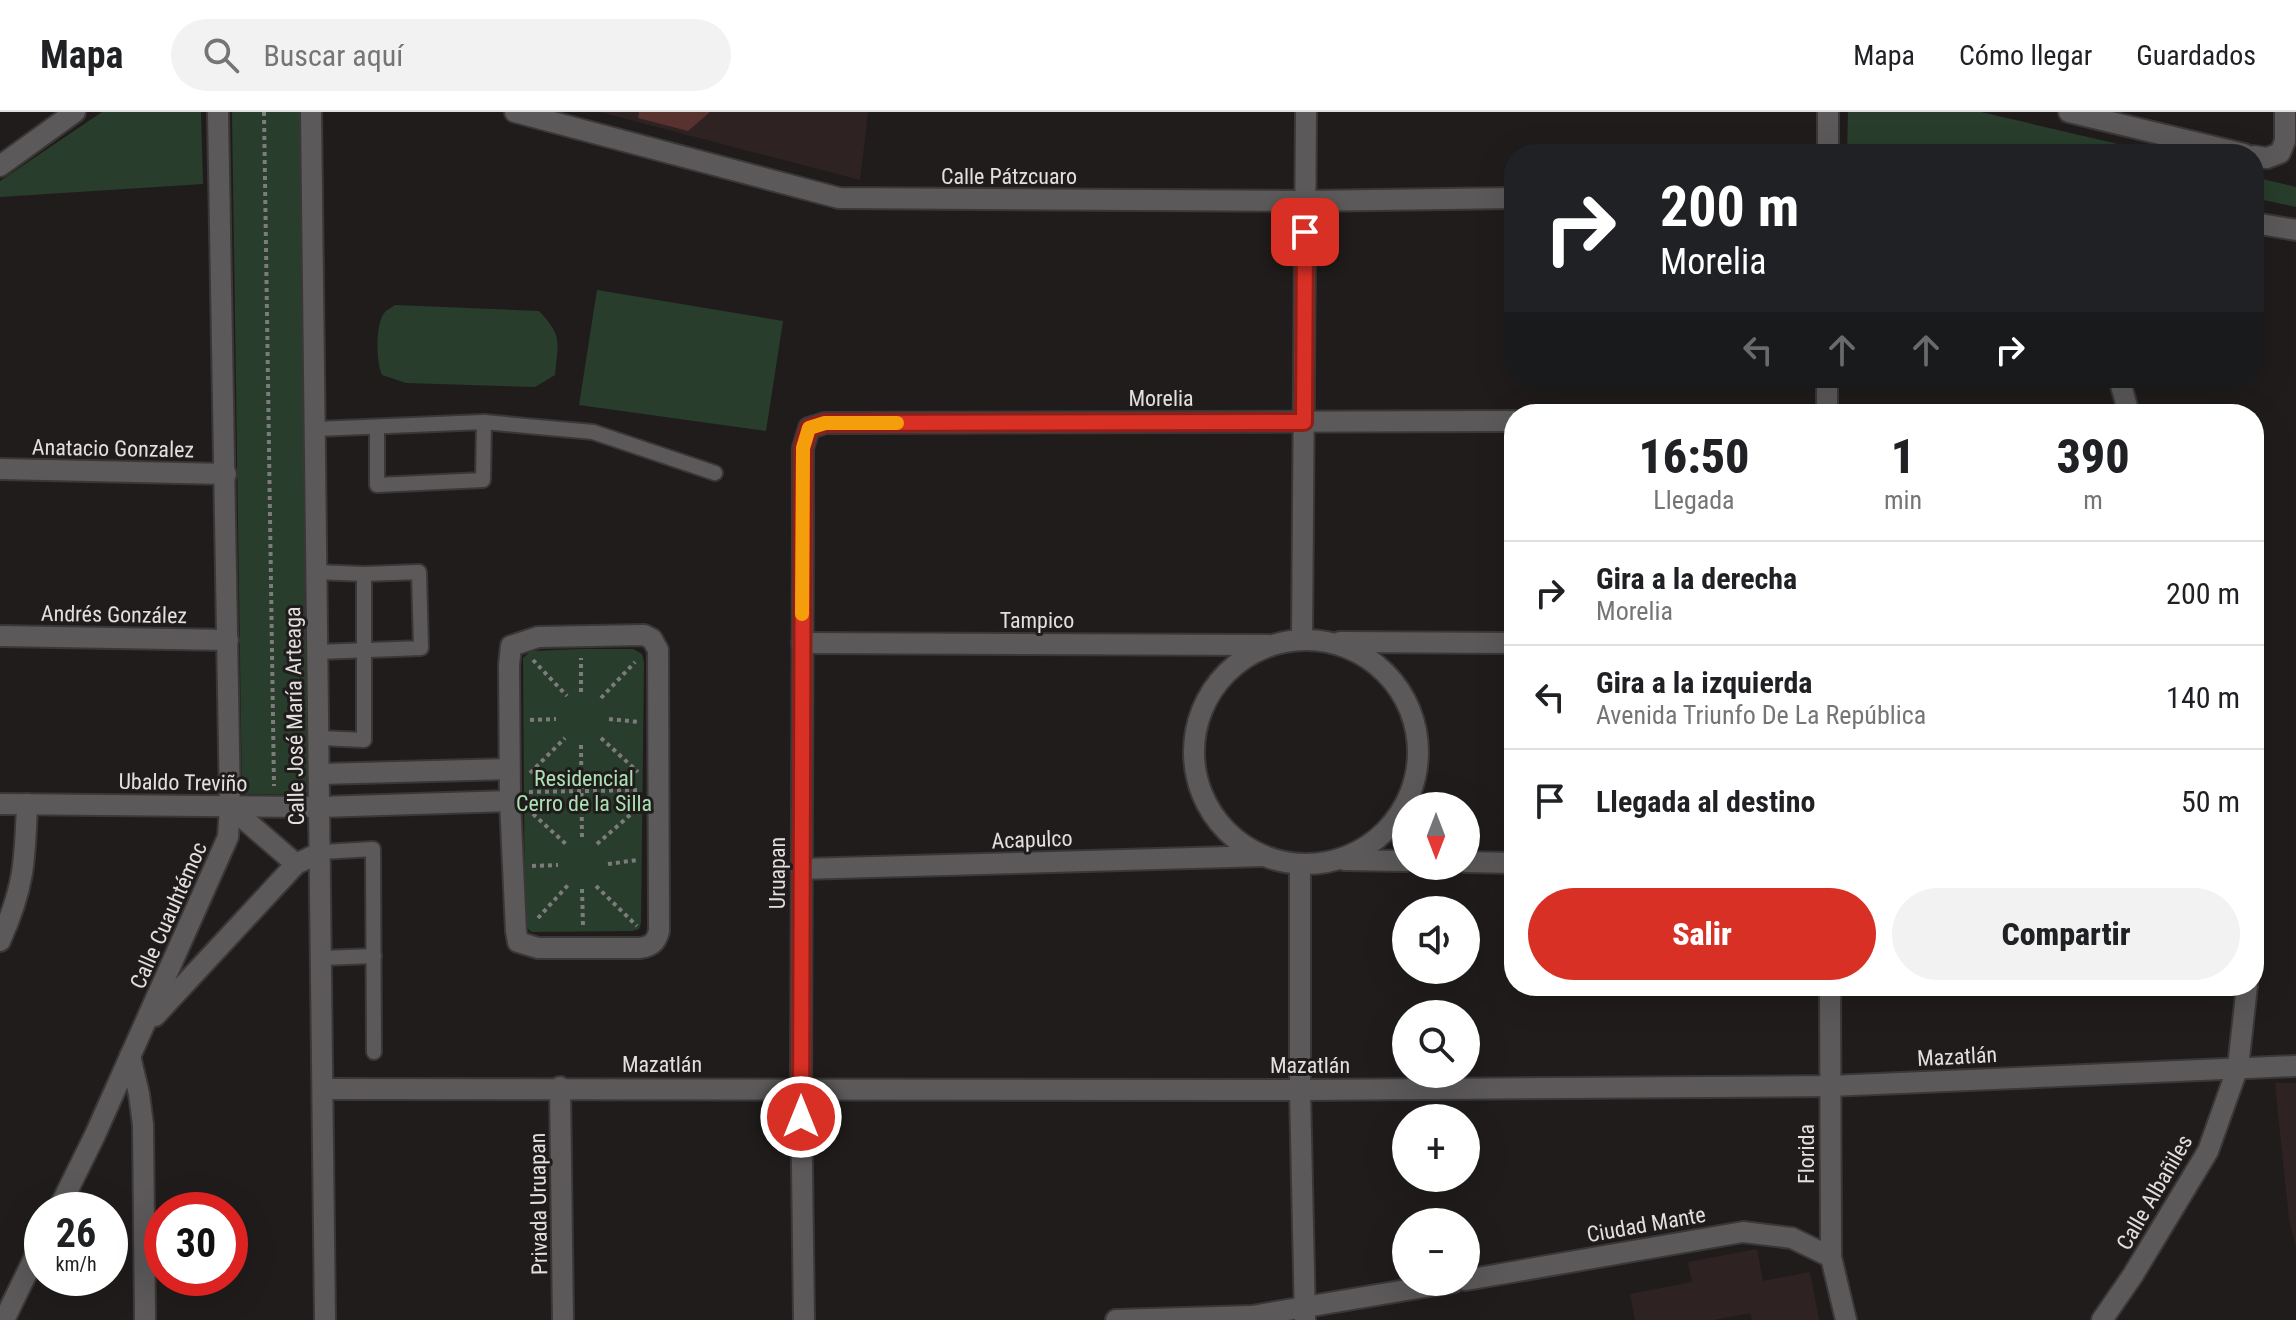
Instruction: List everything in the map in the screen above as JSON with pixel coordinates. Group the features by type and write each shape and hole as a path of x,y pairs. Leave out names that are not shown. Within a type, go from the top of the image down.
{"street":[{"path":"0,166 75,112"},
{"name":"Calle Pátzcuaro","path":"515,112 839,198 1305,201 1504,198"},
{"path":"1302,640 1306,112"},
{"path":"1828,112 1828,144"},
{"path":"2069,112 2202,144"},
{"path":"2264,158 2280,153 2285,141 2285,112"},
{"path":"220,113 226,474"},
{"name":"Calle José María Arteaga","path":"310,113 325,1320"},
{"path":"2264,225 2296,230"},
{"name":"Morelia","path":"809,428 825,423 1504,421"},
{"name":"Uruapan","path":"804,1320 801,1089 803,448 809,428"},
{"name":"Anatacio Gonzalez","path":"0,469 226,474"},
{"name":"Calle Cuauhtémoc","path":"66,1192 224,850 230,807 226,474"},
{"path":"628,634 652,639 658,650 659,931 656,941 649,947 640,948 538,948 518,942 509,769 511,646 538,637 628,634"},
{"name":"Andrés González","path":"0,636 228,640"},
{"path":"1392,861 1336,860 1300,864 1264,856 1234,839 1211,813 1197,782 1193,748 1199,715 1216,685 1240,661 1271,645 1302,640 1504,643"},
{"path":"1324,642 1353,651 1379,667 1399,689 1412,716 1418,746 1416,776 1405,805 1388,829 1364,848 1336,860"},
{"name":"Tampico","path":"802,643 1271,645"},
{"path":"320,774 509,769"},
{"name":"Ubaldo Treviño","path":"0,804 320,807 510,797"},
{"path":"0,941 19,896 25,864 27,804"},
{"path":"230,807 296,864"},
{"path":"142,1030 296,864 321,852"},
{"name":"Acapulco","path":"801,869 1264,856"},
{"path":"1480,862 1504,863"},
{"path":"1300,864 1304,1314"},
{"name":"Florida","path":"1830,996 1831,1257 1846,1320"},
{"name":"Calle Albañiles","path":"2102,1320 2148,1252 2208,1151 2238,1067 2246,996"},
{"path":"130,1056 143,1125 145,1320"},
{"name":"Mazatlán","path":"323,1089 1300,1090 1830,1086 2296,1066"},
{"name":"Privada Uruapan","path":"560,1087 563,1320"},
{"name":"Ciudad Mante","path":"1480,1278 1743,1232 1792,1238 1831,1257"},
{"path":"4,1320 24,1279"},
{"path":"1116,1320 1304,1314 1392,1295"}],"lane":[{"path":"316,429 484,422 593,432 715,473"},
{"path":"377,427 377,485 422,483 483,480 484,422"},
{"path":"316,572 419,572 421,648 318,652"},
{"path":"320,738 364,740 364,574"},
{"path":"321,852 373,849 374,1052"},
{"path":"322,958 374,956"}],"path":[{"path":"264,112 274,807"},
{"path":"581,692 582,636"},
{"path":"601,698 635,663 652,639"},
{"path":"517,643 567,696"},
{"path":"609,719 658,722"},
{"path":"510,797 565,738"},
{"path":"601,738 658,790"},
{"path":"581,745 582,839"},
{"path":"510,797 582,790 658,790"},
{"path":"597,844 658,790"},
{"path":"510,797 567,845"},
{"path":"608,864 659,858"},
{"path":"518,942 569,884"},
{"path":"596,886 631,922 656,941"},
{"path":"582,889 583,948"}],"shaded area":[{"path":"600,112 868,112 860,180"},
{"path":"2275,1083 2296,1083 2296,1247 2289,1219"},
{"path":"1757,1249 1763,1281 1810,1272 1819,1320 1752,1320 1750,1313 1714,1320 1635,1320 1630,1294 1692,1282 1688,1262"}],"green space":[{"path":"102,112 201,112 203,184 0,197 0,181"},
{"path":"232,112 305,112 312,795 242,794"},
{"path":"1848,112 1981,112 2118,144 1847,144"},
{"path":"2264,179 2296,187 2296,207 2264,200"},
{"path":"597,290 783,321 766,431 579,405"},
{"path":"395,305 539,311 552,327 557,340 555,375 535,387 406,383 382,375 378,353 379,325 385,312"},
{"name":"Residencial Cerro de la Silla","path":"633,649 642,654 644,663 641,923 639,929 633,931 532,932 525,921 523,658 531,651"}],"building":[{"path":"639,112 710,112 688,131 638,118"}],"slow traffic":[{"path":"802,614 803,448 806,433 809,428 825,423 897,423"}],"route":[{"path":"801,1117 803,448 806,433 809,428 825,423 1304,422 1305,232"}]}
